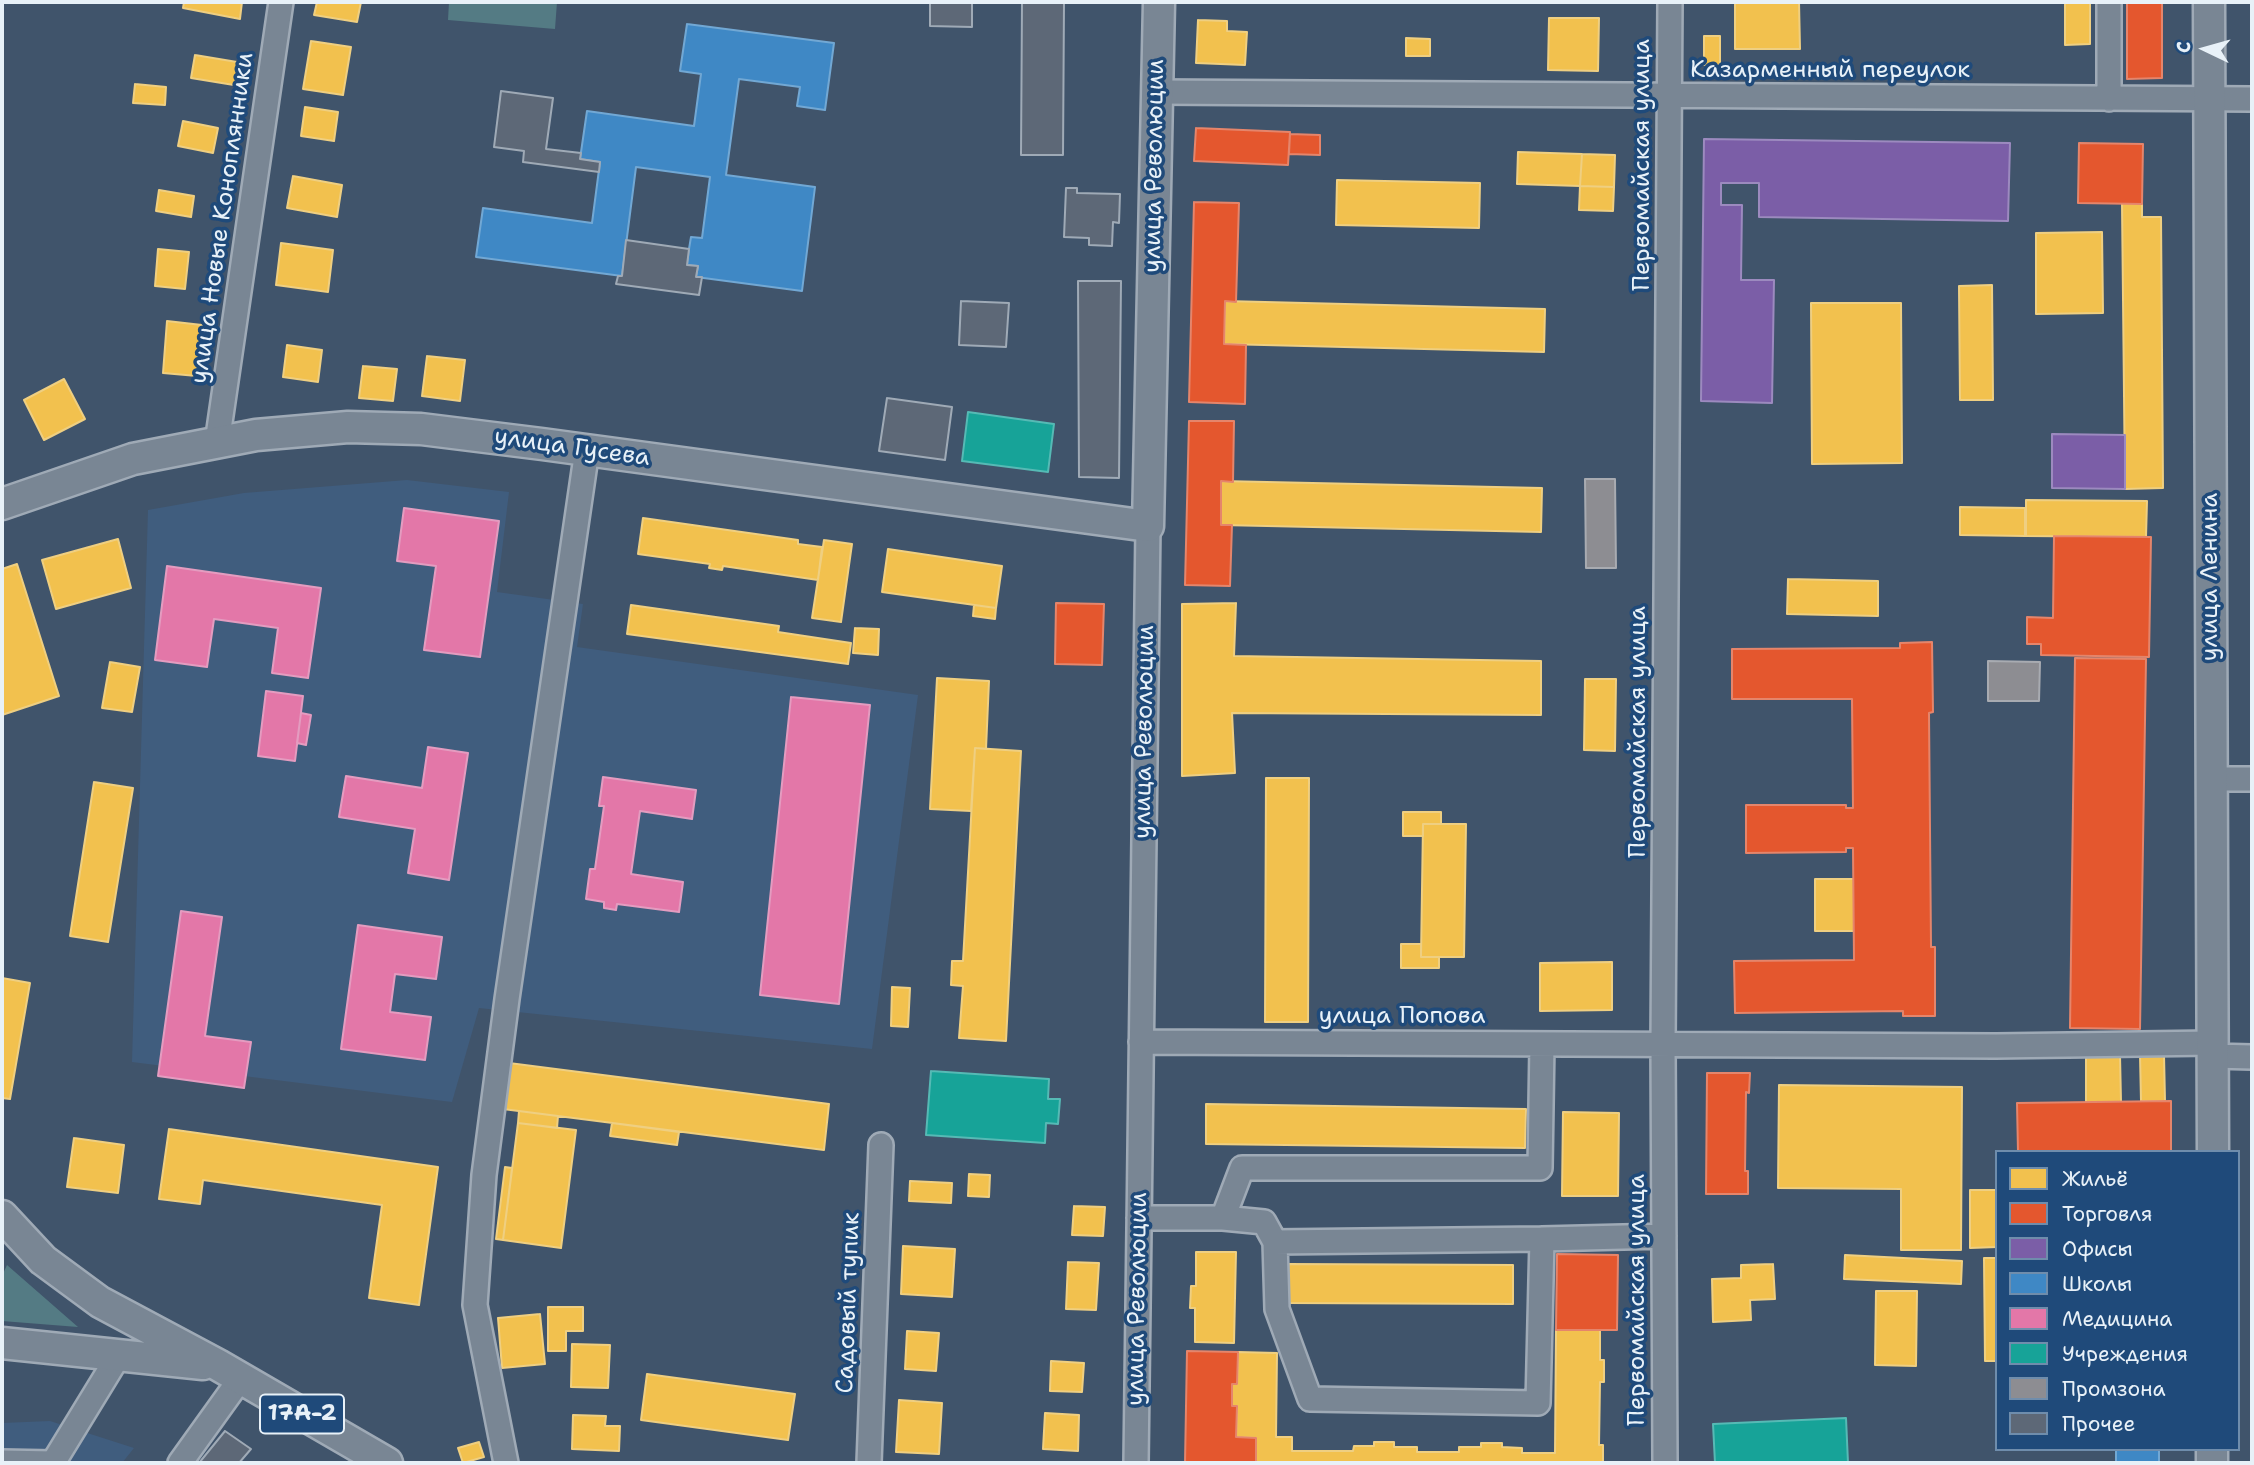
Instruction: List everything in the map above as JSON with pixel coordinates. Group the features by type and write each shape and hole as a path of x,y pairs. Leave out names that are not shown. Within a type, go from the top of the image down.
{"main road":[{"name":"улица Революции","path":"1148,526 1158,2"},
{"name":"улица Ленина","path":"2209,2 2213,1150"},
{"name":"улица Гусева","path":"2,504 133,459 256,435 348,427 421,429 1148,526"},
{"path":"2,1216 43,1259 100,1302 230,1372"},
{"path":"2,1343 119,1355 230,1372"},
{"name":"17А-2","path":"230,1372 387,1463"}],"street":[{"name":"улица Новые Коноплянники","path":"218,443 281,2"},
{"name":"Первомайская улица","path":"1665,1463 1663,1044 1670,2"},
{"path":"2109,2 2109,99"},
{"name":"Казарменный переулок","path":"1157,92 2209,101 2252,99"},
{"path":"506,1463 475,1305 484,1175 587,450"},
{"name":"улица Революции","path":"1136,1463 1148,526"},
{"path":"2212,779 2252,779"},
{"name":"улица Попова","path":"1141,1042 1996,1046 2213,1049 2252,1057"},
{"path":"1223,1218 1242,1168 1540,1168 1542,1044"},
{"name":"Садовый тупик","path":"869,1463 881,1145"},
{"path":"1139,1219 1223,1218 1264,1222 1275,1241 1277,1309 1310,1399 1538,1403 1542,1239"},
{"path":"1275,1241 1664,1236"},
{"path":"2,1462 53,1463 119,1355"},
{"path":"180,1463 230,1372"}],"shaded area":[{"path":"407,480 509,492 497,592 583,604 577,647 918,695 872,1049 479,1008 452,1102 132,1062 148,510 244,493"},
{"path":"50,1421 134,1448 122,1463 2,1463 2,1423"}],"green space":[{"path":"449,2 557,2 555,29 448,20"},
{"path":"7,1265 78,1327 2,1321 2,1276"}],"building: Жильё":[{"path":"184,2 242,2 240,19 183,8"},
{"path":"317,2 361,2 357,22 314,15"},
{"path":"1735,2 1799,2 1800,49 1735,49"},
{"path":"2065,2 2090,2 2090,44 2065,45"},
{"path":"1549,18 1599,18 1598,71 1548,70"},
{"path":"1198,20 1227,21 1227,31 1247,32 1245,65 1196,63"},
{"path":"1704,36 1720,36 1720,65 1704,65"},
{"path":"1406,38 1430,39 1430,56 1406,56"},
{"path":"311,41 351,47 343,95 303,89"},
{"path":"195,55 243,63 240,86 191,78"},
{"path":"135,84 166,87 165,105 133,103"},
{"path":"305,107 338,112 334,141 301,136"},
{"path":"183,121 218,128 213,153 178,146"},
{"path":"1518,152 1582,154 1580,186 1517,184"},
{"path":"1582,154 1615,155 1614,187 1580,186"},
{"path":"293,176 342,185 337,217 287,208"},
{"path":"1337,180 1480,183 1479,228 1336,225"},
{"path":"1580,186 1614,187 1613,211 1579,210"},
{"path":"159,190 194,196 191,217 156,211"},
{"path":"2122,203 2142,204 2142,217 2161,217 2163,488 2125,489"},
{"path":"2102,232 2103,313 2036,314 2036,233"},
{"path":"281,243 333,250 328,292 276,285"},
{"path":"158,249 189,252 185,289 155,286"},
{"path":"1992,285 1993,400 1960,400 1959,286"},
{"path":"1225,301 1545,309 1544,352 1224,344"},
{"path":"1811,303 1901,303 1902,463 1812,464"},
{"path":"167,321 202,325 197,376 163,373"},
{"path":"287,345 322,350 318,382 283,377"},
{"path":"427,356 465,360 460,401 422,396"},
{"path":"363,366 397,369 393,401 359,398"},
{"path":"64,379 85,419 44,440 24,400"},
{"path":"1221,481 1542,488 1541,532 1221,525"},
{"path":"2026,500 2147,501 2146,537 2026,536"},
{"path":"1960,507 2025,508 2025,536 1960,535"},
{"path":"643,518 798,540 798,544 822,547 818,580 723,566 722,570 709,568 710,564 638,554"},
{"path":"118,539 131,588 56,609 42,560"},
{"path":"824,540 852,544 841,622 812,618"},
{"path":"888,549 1002,566 996,608 882,592"},
{"path":"17,564 59,696 2,715 2,569"},
{"path":"1788,579 1878,581 1878,616 1787,614"},
{"path":"1236,603 1234,656 1541,661 1541,715 1232,713 1235,773 1182,776 1182,604"},
{"path":"631,605 779,626 778,632 851,643 848,664 627,634"},
{"path":"974,605 996,608 995,619 973,616"},
{"path":"855,628 879,629 878,655 853,653"},
{"path":"110,662 140,667 132,712 102,708"},
{"path":"937,678 989,681 986,749 975,748 971,811 930,809"},
{"path":"1585,679 1616,679 1615,751 1584,750"},
{"path":"975,748 1021,751 1006,1041 959,1038 963,986 951,985 952,961 963,961"},
{"path":"1266,778 1309,778 1308,1022 1265,1022"},
{"path":"94,782 133,788 108,942 70,936"},
{"path":"1403,812 1441,812 1441,824 1423,824 1423,836 1403,836"},
{"path":"1423,824 1466,824 1464,957 1421,957"},
{"path":"1815,879 1854,879 1854,931 1815,931"},
{"path":"1401,944 1421,944 1421,957 1439,957 1439,968 1401,968"},
{"path":"1612,962 1612,1010 1540,1011 1540,963"},
{"path":"2,978 30,983 10,1099 2,1098"},
{"path":"892,987 910,988 908,1027 891,1026"},
{"path":"2120,1055 2121,1102 2086,1102 2086,1056"},
{"path":"2140,1055 2164,1055 2165,1101 2141,1101"},
{"path":"509,1063 829,1104 824,1150 503,1109"},
{"path":"1779,1085 1962,1087 1961,1250 1901,1250 1901,1189 1778,1188"},
{"path":"1206,1104 1526,1109 1525,1148 1206,1144"},
{"path":"519,1111 558,1116 557,1128 518,1123"},
{"path":"1563,1112 1619,1113 1618,1196 1562,1196"},
{"path":"518,1123 576,1130 561,1248 503,1240"},
{"path":"612,1123 679,1132 677,1145 610,1136"},
{"path":"169,1129 438,1167 419,1305 369,1298 382,1205 203,1180 200,1204 159,1199"},
{"path":"74,1138 124,1145 118,1193 67,1187"},
{"path":"505,1167 512,1168 503,1240 496,1239"},
{"path":"969,1174 990,1175 989,1197 968,1196"},
{"path":"910,1181 952,1183 951,1203 909,1201"},
{"path":"1970,1190 1995,1190 1995,1247 1970,1248"},
{"path":"1074,1206 1105,1207 1103,1236 1072,1235"},
{"path":"903,1246 955,1249 952,1297 901,1294"},
{"path":"1196,1252 1236,1252 1234,1343 1195,1342 1195,1308 1190,1308 1191,1286 1196,1286"},
{"path":"1845,1255 1962,1261 1961,1284 1844,1279"},
{"path":"1984,1258 1995,1258 1995,1361 1985,1361"},
{"path":"1068,1262 1099,1263 1096,1310 1066,1309"},
{"path":"1288,1264 1513,1265 1513,1304 1288,1303"},
{"path":"1773,1264 1775,1299 1750,1300 1751,1320 1713,1322 1712,1279 1741,1278 1741,1265"},
{"path":"1876,1291 1917,1291 1916,1366 1875,1365"},
{"path":"548,1307 583,1307 583,1331 566,1331 566,1351 548,1351"},
{"path":"540,1314 545,1364 502,1368 498,1318"},
{"path":"1556,1330 1600,1330 1600,1360 1604,1360 1604,1382 1600,1382 1599,1445 1603,1445 1603,1463 1256,1463 1256,1438 1236,1437 1237,1406 1232,1406 1232,1384 1237,1384 1238,1352 1277,1353 1276,1437 1292,1437 1292,1451 1353,1451 1354,1446 1394,1442 1394,1447 1417,1447 1417,1452 1459,1452 1459,1447 1502,1443 1502,1447 1522,1448 1522,1453 1555,1453"},
{"path":"907,1331 939,1333 936,1371 905,1369"},
{"path":"572,1344 610,1345 608,1388 571,1387"},
{"path":"1051,1361 1084,1363 1082,1392 1050,1391"},
{"path":"647,1374 795,1394 788,1440 641,1420"},
{"path":"899,1400 942,1403 939,1454 896,1452"},
{"path":"1045,1413 1079,1415 1078,1451 1043,1449"},
{"path":"573,1415 606,1416 605,1426 620,1426 619,1451 572,1449"},
{"path":"479,1442 484,1457 463,1463 458,1448"}],"building: Торговля":[{"path":"2127,2 2162,2 2162,78 2127,79"},
{"path":"1196,128 1290,132 1288,165 1194,161"},
{"path":"1290,134 1320,135 1320,155 1289,154"},
{"path":"2079,143 2143,144 2142,204 2078,203"},
{"path":"1194,202 1239,203 1236,302 1225,301 1224,344 1246,345 1245,404 1189,402"},
{"path":"1189,421 1234,421 1233,482 1221,481 1221,525 1232,525 1230,586 1185,585"},
{"path":"2054,536 2151,537 2149,657 2041,655 2041,644 2027,644 2027,617 2053,618"},
{"path":"1056,603 1104,604 1102,665 1055,664"},
{"path":"1932,642 1933,712 1929,713 1931,947 1935,947 1935,1016 1903,1016 1903,1011 1735,1013 1734,961 1854,960 1853,848 1846,848 1846,852 1746,853 1746,805 1846,805 1846,808 1853,808 1852,699 1732,699 1732,649 1900,648 1900,643"},
{"path":"2075,658 2146,659 2140,1029 2070,1028"},
{"path":"1707,1073 1750,1073 1749,1093 1746,1092 1745,1171 1748,1171 1748,1194 1706,1194"},
{"path":"2171,1101 2171,1150 2018,1150 2017,1103"},
{"path":"1557,1254 1618,1255 1617,1330 1556,1330"},
{"path":"1187,1351 1238,1352 1237,1384 1232,1384 1232,1406 1237,1406 1236,1437 1256,1438 1256,1463 1185,1463"}],"building: Офисы":[{"path":"1704,139 2010,143 2008,221 1759,217 1759,183 1721,183 1721,205 1742,205 1741,280 1774,280 1772,403 1701,401"},
{"path":"2052,434 2125,435 2125,489 2052,488"}],"building: Школы":[{"path":"687,24 834,43 825,110 797,106 800,87 739,79 726,175 815,187 802,291 696,277 698,266 687,265 689,249 691,237 702,238 710,177 636,167 622,276 476,257 483,208 592,223 600,162 580,159 587,111 694,126 701,74 680,71"},
{"path":"2116,1451 2159,1451 2159,1463 2116,1463"}],"building: Медицина":[{"path":"404,508 499,521 480,657 424,650 436,566 397,561"},
{"path":"167,566 321,588 308,678 272,673 278,628 214,619 207,667 155,660"},
{"path":"266,691 303,696 295,761 258,756"},
{"path":"791,697 870,705 839,1004 760,995"},
{"path":"301,713 311,715 306,745 297,743"},
{"path":"428,747 468,753 449,880 408,873 415,829 339,817 346,776 422,788"},
{"path":"603,777 696,790 692,819 640,811 631,874 683,882 679,912 617,904 616,910 604,908 604,902 586,899 590,869 595,869 604,806 599,806"},
{"path":"181,911 222,917 205,1036 251,1042 244,1088 158,1076"},
{"path":"358,925 442,937 436,979 395,974 390,1012 431,1017 425,1060 341,1049"}],"building: Учреждения":[{"path":"968,412 1054,424 1048,472 962,461"},
{"path":"931,1071 1049,1079 1048,1099 1060,1099 1058,1124 1046,1123 1045,1143 926,1135"},
{"path":"1846,1418 1848,1463 1715,1463 1713,1424"}],"building: Промзона":[{"path":"1585,479 1615,479 1616,568 1586,568"},
{"path":"1988,661 2040,662 2039,701 1988,701"}],"building: Прочее":[{"path":"930,2 972,2 972,27 930,26"},
{"path":"1022,2 1064,2 1063,155 1021,155"},
{"path":"501,91 553,98 546,149 581,153 580,159 600,162 599,172 523,162 524,151 494,147"},
{"path":"1066,188 1077,188 1077,193 1120,194 1119,223 1113,222 1112,246 1089,245 1089,238 1064,237"},
{"path":"626,240 689,249 687,265 698,266 696,277 702,277 699,295 616,284 618,276 622,276"},
{"path":"1078,281 1121,281 1119,478 1079,477"},
{"path":"961,301 1009,303 1006,347 959,345"},
{"path":"887,398 952,407 945,460 879,451"},
{"path":"225,1431 251,1449 239,1463 199,1463"}]}
